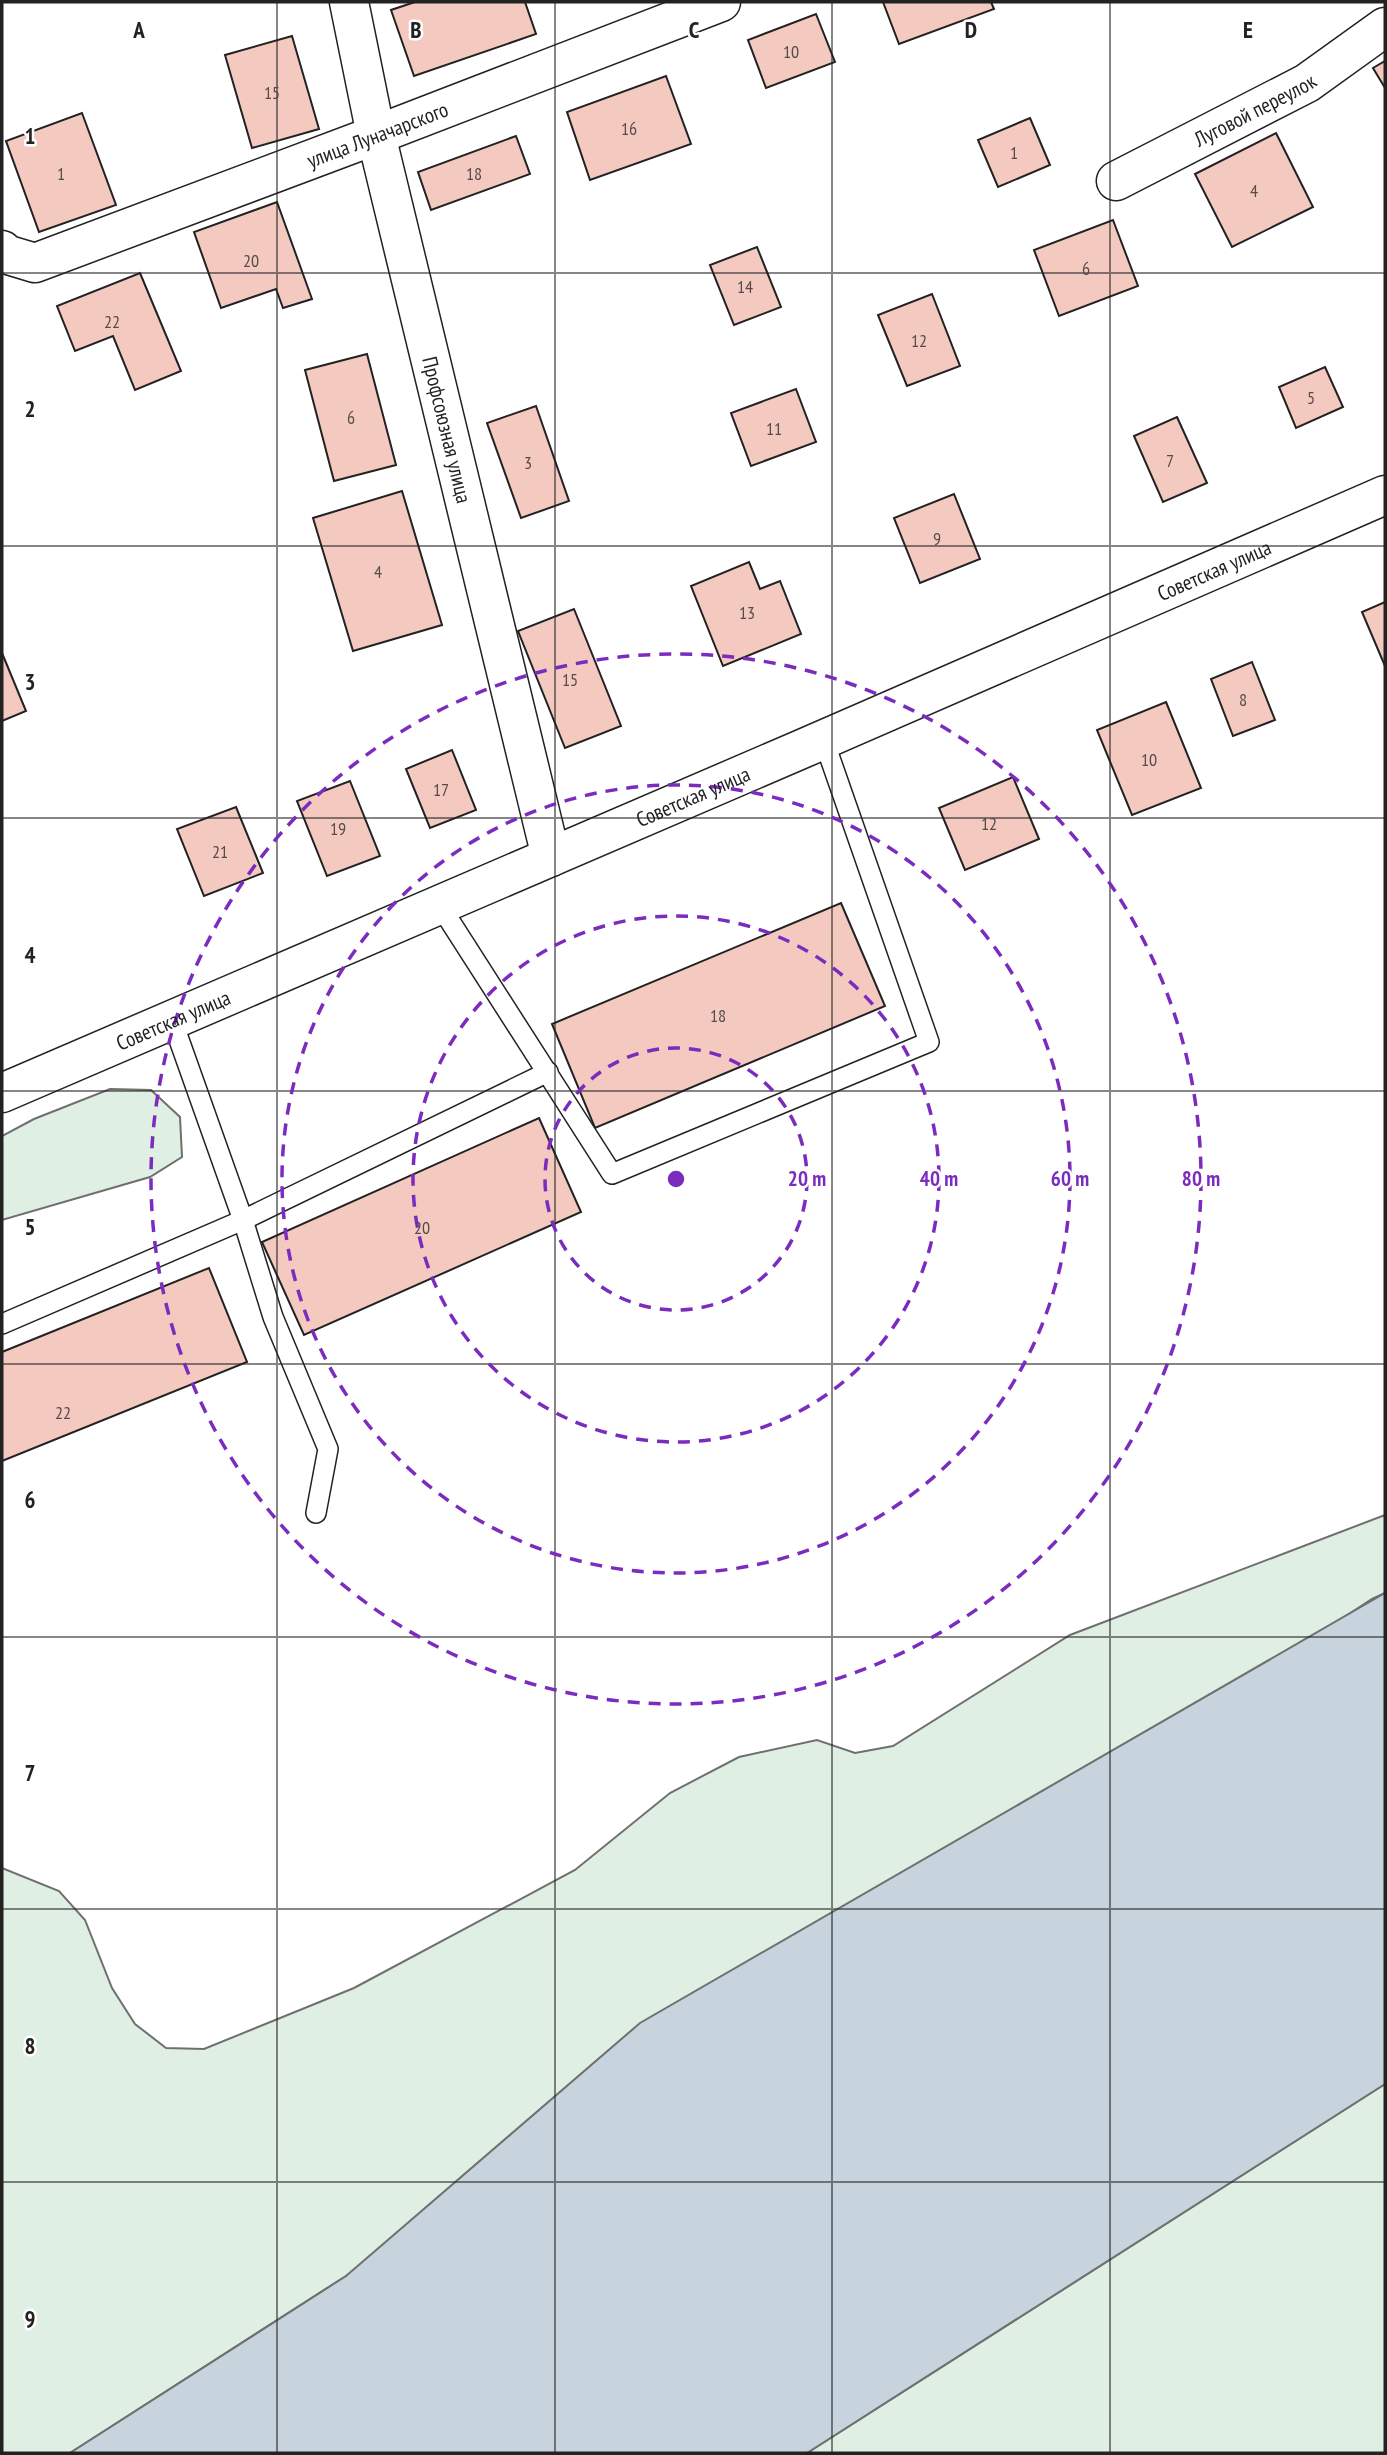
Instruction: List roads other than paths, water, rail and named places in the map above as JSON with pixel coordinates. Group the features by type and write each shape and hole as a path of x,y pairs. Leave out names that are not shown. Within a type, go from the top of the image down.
{"street":[{"name":"Профсоюзная улица","path":"349,2 376,135 551,857"},
{"name":"улица Луначарского","path":"18,257 376,135 720,2"},
{"name":"Луговой переулок","path":"1116,181 1307,83 1385,27"},
{"name":"Советская улица","path":"2,1093 824,741 1385,495"}],"lane":[{"path":"439,904 612,1174 929,1042 824,741"},
{"path":"172,1020 243,1220 273,1317 328,1449 316,1513"},
{"path":"2,1324 243,1220 548,1072"}]}
